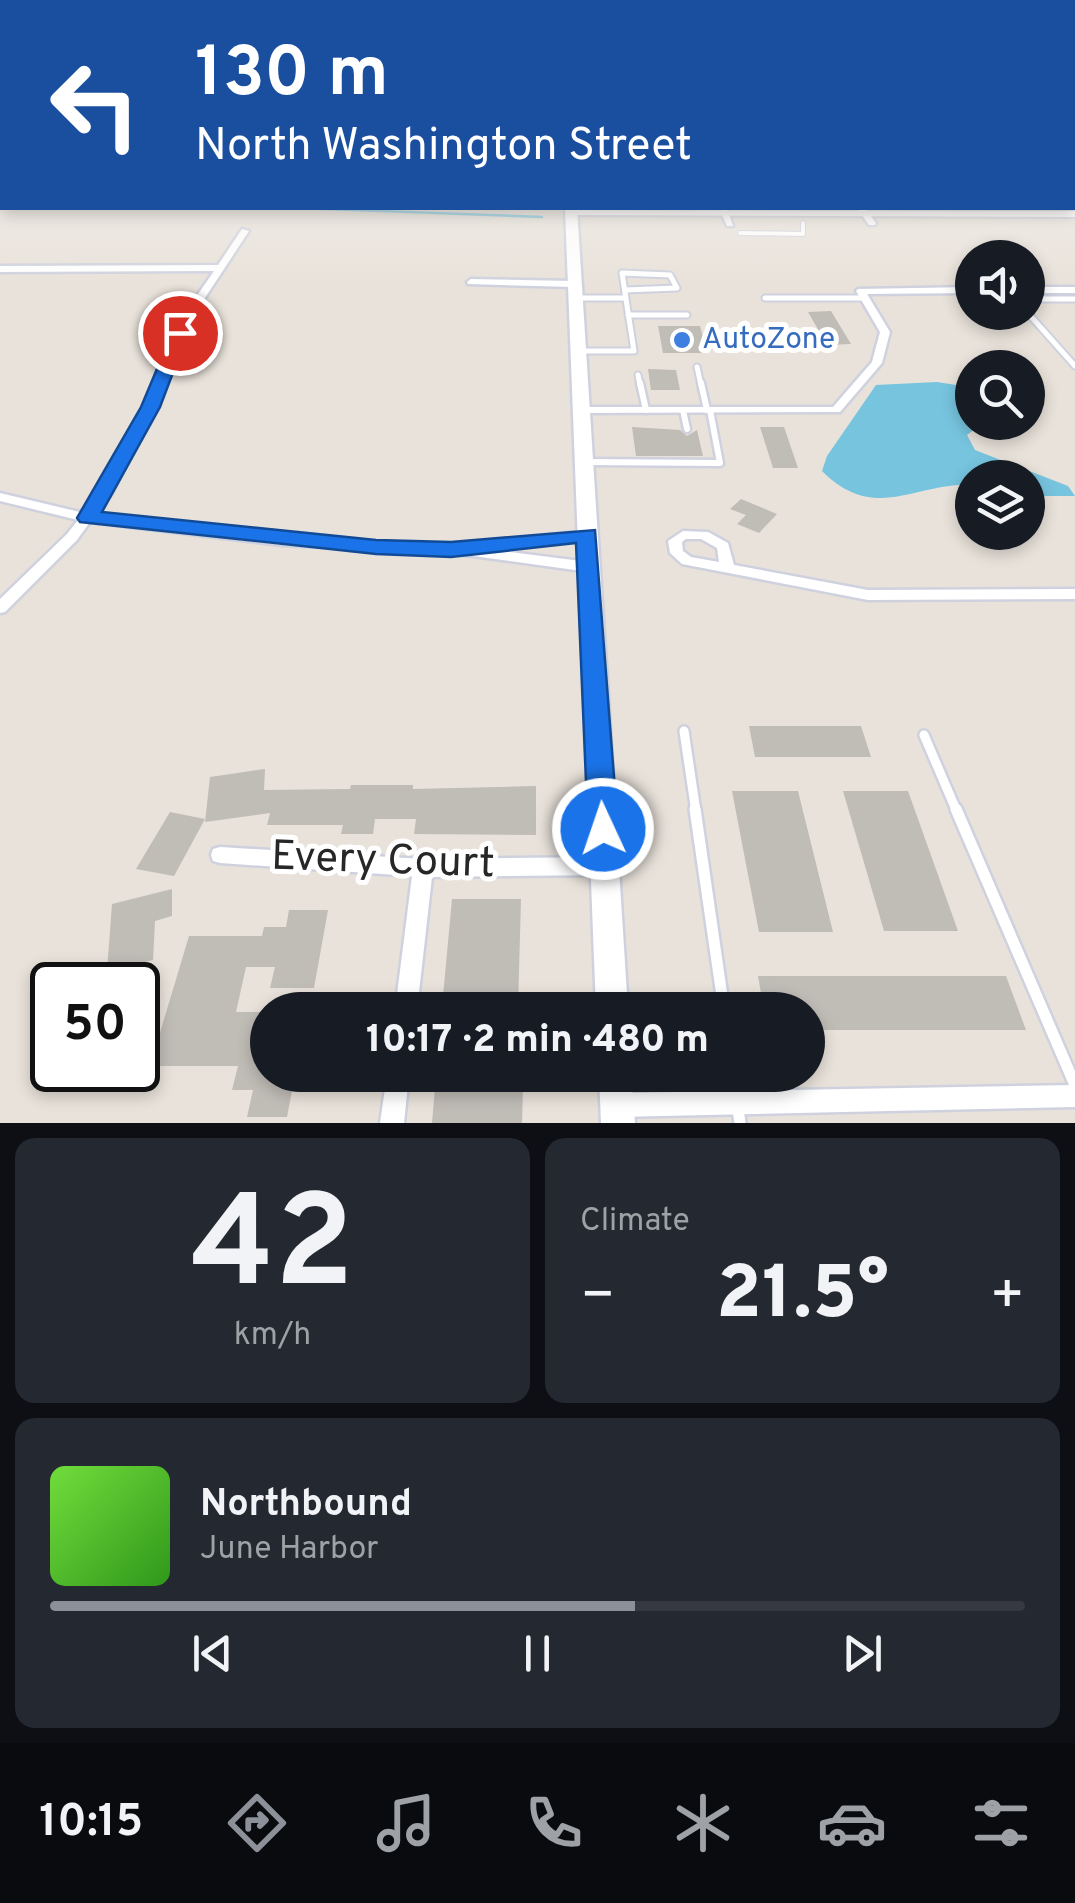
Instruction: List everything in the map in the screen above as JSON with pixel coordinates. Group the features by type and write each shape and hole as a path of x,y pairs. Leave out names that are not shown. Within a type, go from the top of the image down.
{"main road":[{"path":"572,214 611,992"}],"street":[{"path":"572,214 626,211 726,215 803,224 866,215 1075,223"},
{"path":"572,214 1075,214"},
{"path":"0,608 88,518 122,462 180,333 246,232"},
{"path":"0,269 219,268"},
{"path":"471,282 573,291"},
{"path":"1045,290 1075,290"},
{"path":"580,410 836,410 877,363 885,332 864,294 955,291"},
{"path":"0,497 88,518 282,541 451,550 589,567"},
{"path":"451,550 587,534"},
{"path":"727,568 868,595 1075,594"},
{"name":"Every Court","path":"220,855 423,868 605,866"},
{"path":"408,992 423,868"},
{"path":"392,1123 396,1092"},
{"path":"616,1101 738,1113 1075,1096"}],"lane":[{"path":"740,233 803,234 803,224"},
{"path":"573,291 625,294 676,288 670,275 622,273 625,294 628,315 634,351 576,352"},
{"path":"765,298 864,294"},
{"path":"1045,299 1075,298"},
{"path":"628,315 687,315"},
{"path":"1043,330 1075,366"},
{"path":"583,462 720,463 722,455 697,368"},
{"path":"638,374 646,410"},
{"path":"683,410 687,428"},
{"path":"684,731 721,992"},
{"path":"924,735 1075,1085"}],"water":[{"path":"876,385 955,385 955,440 970,440 975,450 1001,460 955,460 955,486 896,497 860,495 841,487 822,471 827,456"},
{"path":"1045,477 1068,486 1075,496 1045,496"}],"building":[{"path":"831,311 851,344 827,345 808,312"},
{"name":"AutoZone","path":"658,326 700,326 707,353 663,353"},
{"path":"648,369 676,370 680,390 651,390"},
{"path":"632,427 680,430 687,436 697,430 703,456 636,456"},
{"path":"760,427 784,427 798,468 773,468"},
{"path":"741,499 777,514 759,533 737,524 746,515 730,509"},
{"path":"749,726 861,726 871,757 755,757"},
{"path":"265,769 264,790 350,789 351,785 413,785 413,789 536,786 536,835 414,834 416,819 375,819 373,834 341,834 343,825 267,825 270,813 205,822 210,777"},
{"path":"732,791 798,791 833,932 759,932"},
{"path":"843,791 908,791 958,931 884,931"},
{"path":"170,812 205,819 174,876 136,869"},
{"path":"172,889 172,916 155,921 153,960 108,962 112,904"},
{"path":"452,899 521,899 518,992 443,992"},
{"path":"289,910 328,910 314,988 270,988 275,967 246,967 236,1012 250,1012 250,1090 232,1090 238,1066 160,1066 160,1033 189,936 262,936 264,927 286,927"},
{"path":"758,976 1006,976 1026,1030 825,1030 825,992 761,992"},
{"path":"253,1092 292,1092 287,1117 247,1117"},
{"path":"435,1092 523,1092 522,1123 432,1123"}],"waterway":[{"path":"353,210 542,217"}],"place":[{"name":"AutoZone","path":"682,340"}],"route":[{"path":"180,333 150,407 106,493 88,518 282,541 451,550 587,534 603,829"}]}
